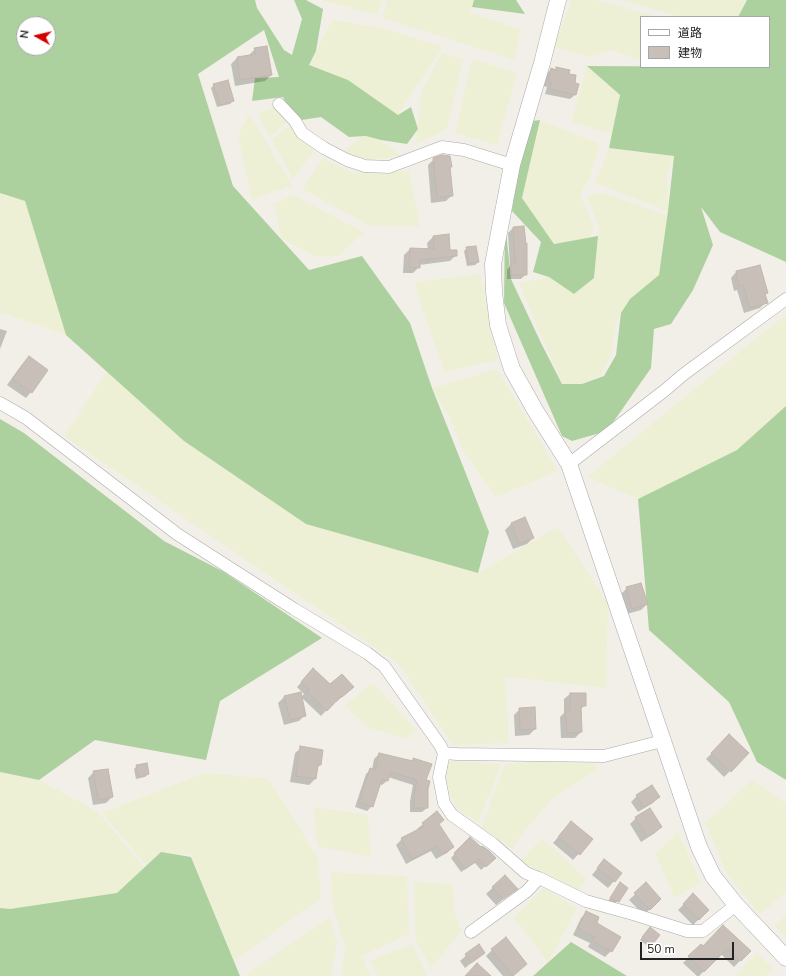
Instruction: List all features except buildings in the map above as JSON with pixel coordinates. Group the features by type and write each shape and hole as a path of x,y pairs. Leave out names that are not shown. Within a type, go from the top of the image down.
{"street":[{"path":"558,0 542,63 512,166 493,264 494,292 498,325 512,369 535,410 569,464 699,847 714,876 736,905 786,958"},
{"path":"279,104 295,121 302,133 324,148 347,160 365,166 389,167 442,147 464,150 512,166"},
{"path":"569,464 684,374 786,299"},
{"path":"0,403 26,418 177,534 294,609 367,653 384,666 440,745 444,753 439,776 444,803 452,815 494,844 526,873 586,901 686,931 703,931 736,905"},
{"path":"444,753 604,756 662,740"},
{"path":"471,932 527,891 539,878"}],"green space":[{"path":"0,0 255,0 257,8 284,50 292,55 302,19 294,0 306,0 323,9 316,51 309,65 348,80 398,115 411,107 418,129 407,144 366,136 349,137 321,117 295,121 283,97 252,101 255,78 279,77 264,30 198,74 233,186 309,270 362,256 410,323 432,388 489,532 478,573 306,524 184,441 66,335 25,201 0,193"},
{"path":"320,0 381,0 378,15"},
{"path":"387,0 474,0 470,13 521,29 514,60 383,18"},
{"path":"474,0 516,0 525,14 472,7"},
{"path":"572,0 596,0 654,16 640,16 640,61 611,50 591,57 553,47"},
{"path":"621,0 750,0 740,16 677,16"},
{"path":"747,0 786,0 786,262 720,232 701,207 713,245 693,290 671,324 654,329 651,368 607,431 572,441 562,436 504,303 505,221 511,279 562,384 582,384 604,376 616,355 621,313 630,299 659,275 674,156 609,148 620,95 587,66 640,66 640,68 770,68 770,16 739,16"},
{"path":"332,20 382,28 443,47 398,115 309,65"},
{"path":"442,52 463,60 447,129 416,144 421,93"},
{"path":"472,59 517,73 497,145 455,133"},
{"path":"587,66 620,95 617,135 571,122"},
{"path":"279,104 292,118 269,137 258,114"},
{"path":"249,113 292,185 252,200 238,136"},
{"path":"540,120 600,144 589,179 580,194 594,227 590,238 554,244 522,198"},
{"path":"540,120 522,198 554,244 598,236 594,278 574,294 549,277 533,272 541,242 512,211 516,168 531,121"},
{"path":"295,121 315,149 293,179 272,140"},
{"path":"375,136 403,157 371,160 343,153 360,137"},
{"path":"609,148 674,156 667,176 668,211 595,183"},
{"path":"323,158 352,173 409,171 420,226 371,226 302,189"},
{"path":"601,192 668,216 659,275 631,299 616,321 611,355 600,376 582,384 562,384 519,283 549,277 574,294 594,278 599,225 586,196"},
{"path":"0,193 25,201 66,335 0,312"},
{"path":"293,195 364,232 339,256 316,257 281,238 274,204"},
{"path":"480,274 498,360 445,372 421,306 415,282"},
{"path":"786,316 786,412 737,450 638,499 587,477 780,319"},
{"path":"497,369 558,471 496,497 463,451 450,418 432,388"},
{"path":"107,371 306,524 478,573 558,527 608,604 606,688 505,677 509,743 453,745 399,664 64,436"},
{"path":"786,406 786,780 757,762 729,702 649,630 638,499 737,450"},
{"path":"0,419 24,433 164,541 224,572 322,638 220,701 206,760 95,740 39,780 0,772"},
{"path":"373,683 416,730 407,739 369,728 345,705"},
{"path":"450,761 501,764 478,823 456,807 449,792 445,773"},
{"path":"539,761 593,763 598,768 553,798 525,830 512,849 482,827 505,764"},
{"path":"0,772 39,780 98,812 144,868 101,912 0,917"},
{"path":"204,773 268,778 318,858 321,898 234,961 191,855 158,853 147,866 102,813"},
{"path":"752,780 786,803 786,891 760,915 728,875 705,823"},
{"path":"314,807 368,815 371,857 317,846"},
{"path":"678,832 701,883 675,898 655,853"},
{"path":"542,838 587,879 578,890 520,861"},
{"path":"161,852 191,857 240,976 0,976 0,908 10,909 117,893"},
{"path":"331,872 407,876 409,934 362,956 370,976 342,976 345,946 332,905"},
{"path":"414,882 453,884 454,911 462,931 431,968 416,940"},
{"path":"544,888 577,908 548,963 514,917"},
{"path":"786,915 786,938 774,925"},
{"path":"330,917 337,943 331,976 244,976"},
{"path":"571,942 627,976 533,976"},
{"path":"413,944 427,976 378,976 371,960"},
{"path":"757,953 773,969 766,976 739,976 736,974"}]}
